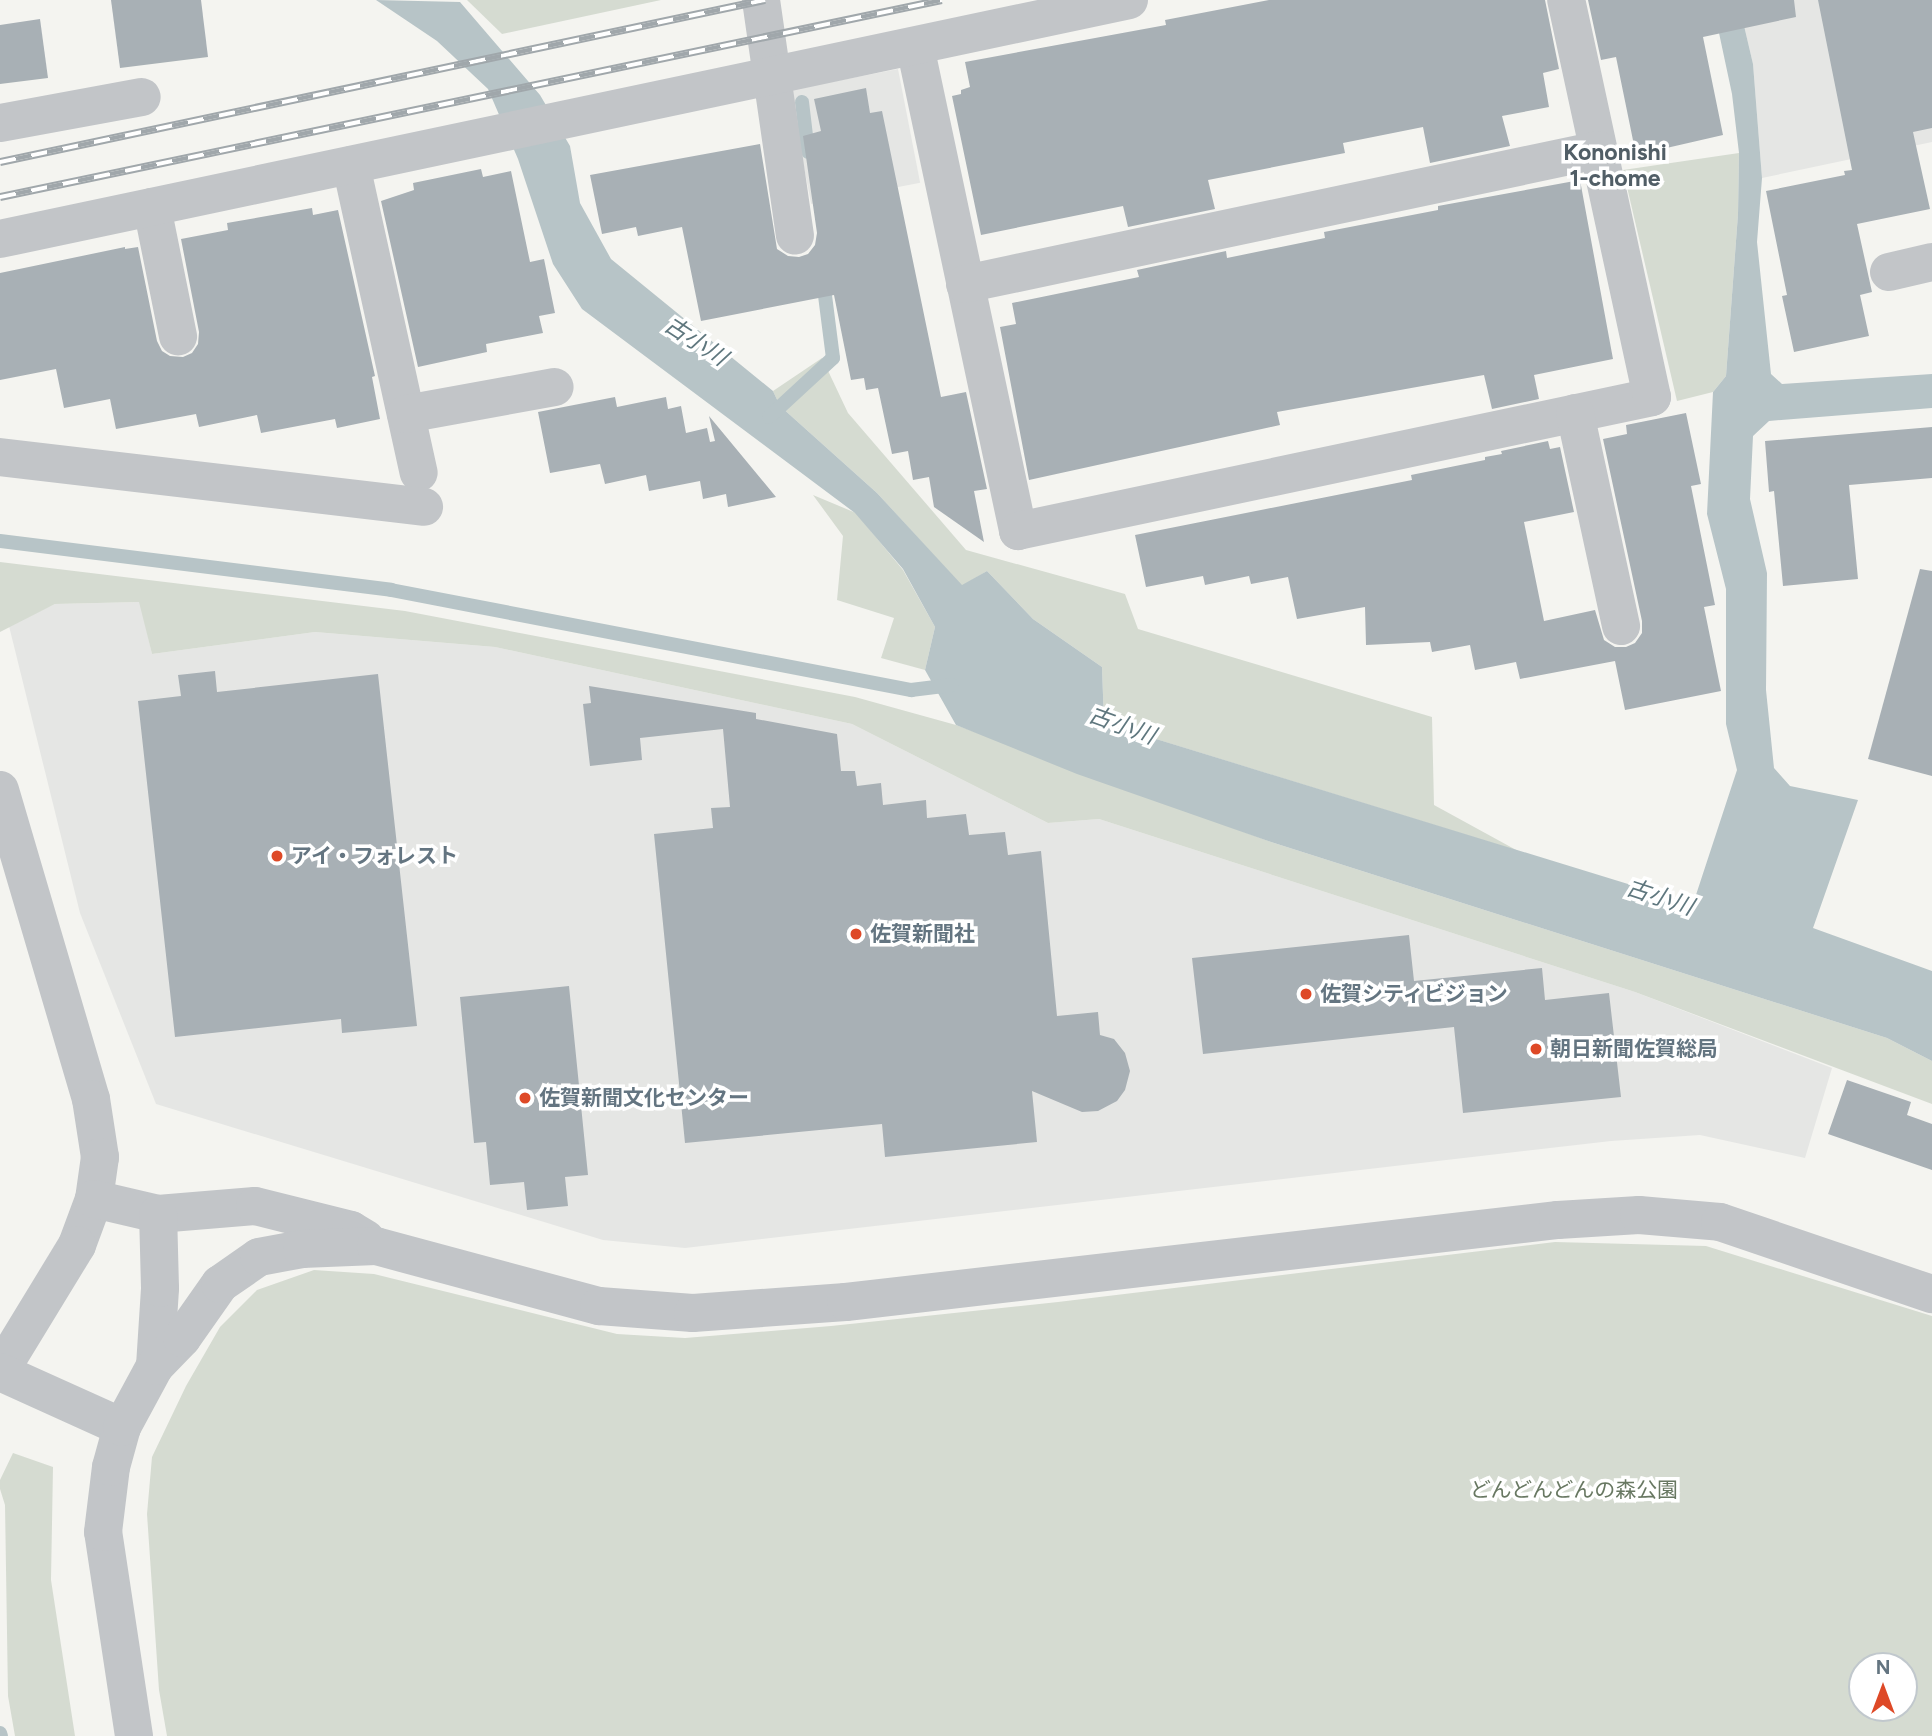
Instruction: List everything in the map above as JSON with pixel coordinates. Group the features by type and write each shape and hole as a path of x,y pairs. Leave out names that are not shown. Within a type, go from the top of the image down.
{"street":[{"path":"761,0 795,236"},
{"path":"0,239 1129,0"},
{"path":"915,46 1018,531 1652,397 1566,0"},
{"path":"0,123 142,97"},
{"path":"965,284 1598,150"},
{"path":"0,457 422,490 351,165"},
{"path":"152,207 178,336"},
{"path":"1889,272 1932,262"},
{"path":"406,414 555,387"},
{"path":"1575,413 1621,626"},
{"path":"0,790 91,1099 100,1157 94,1199 77,1245 0,1372 122,1427"},
{"path":"94,1199 158,1214 255,1206 351,1230 376,1246"},
{"path":"155,1366 160,1288 158,1214"},
{"path":"134,1736 103,1532 111,1467 122,1427 155,1366 182,1339 220,1284 259,1257 302,1249 376,1246 599,1306 693,1313 846,1302 1558,1220 1639,1215 1720,1222 1932,1294"}],"shaded area":[{"path":"1738,0 1932,0 1932,142 1762,178 1753,64"},
{"path":"898,69 920,183 811,204 789,90"},
{"path":"140,602 152,654 315,632 495,647 852,724 1048,823 1099,819 1635,992 1832,1068 1805,1158 1700,1135 1611,1141 685,1248 603,1240 156,1104 80,913 9,626 55,604"}],"green space":[{"path":"467,0 661,0 502,34"},
{"path":"1739,153 1738,214 1726,376 1713,392 1677,401 1623,170"},
{"path":"822,358 848,413 966,550 1125,594 1138,629 1432,717 1434,805 1518,851 1104,723 1102,667 1033,619 987,571 962,586 877,493 780,406 773,391"},
{"path":"813,495 856,513 903,570 935,627 925,670 881,658 894,618 837,600 843,536"},
{"path":"0,562 405,611 855,697 956,725 1271,842 1887,1038 1932,1061 1932,1104 1635,992 1099,819 1048,823 852,724 495,647 315,632 152,654 139,602 55,604 0,632"},
{"name":"どんどんどんの森公園","path":"1555,1242 1706,1246 1932,1316 1932,1736 167,1736 159,1690 147,1514 152,1457 186,1386 220,1327 257,1290 314,1270 374,1274 617,1334 685,1338 1058,1302"},
{"path":"13,1453 53,1467 51,1580 75,1736 15,1736 8,1696 5,1505 0,1489 0,1480"}],"water":[{"name":"古小川","path":"376,0 460,2 540,95 570,146 580,203 611,259 773,391 780,406 877,493 962,585 987,571 1033,619 1102,667 1104,723 1693,904 1737,770 1726,724 1726,589 1707,514 1713,392 1726,376 1738,214 1739,153 1732,94 1712,0 1738,0 1753,64 1762,178 1757,242 1771,374 1782,384 1932,374 1932,408 1769,421 1753,436 1750,499 1767,573 1766,690 1774,768 1790,786 1858,800 1813,928 1932,971 1932,1061 1887,1038 1271,842 1077,774 956,725 925,670 935,627 903,569 855,513 582,309 553,264 518,159 488,89 437,41"}],"building":[{"path":"111,0 201,0 208,57 120,68"},
{"path":"1269,0 1545,0 1559,69 1543,73 1549,107 1502,116 1510,146 1430,163 1423,127 1343,143 1345,153 1208,180 1215,209 1128,227 1123,206 981,235 952,96 961,94 961,90 970,87 965,62 1166,25 1165,20"},
{"path":"1588,0 1794,0 1796,17 1703,37 1723,135 1636,155 1616,57 1601,60"},
{"path":"1818,0 1932,0 1932,128 1913,132 1930,209 1857,224 1872,292 1860,295 1869,336 1794,352 1782,296 1787,295 1766,191 1845,175 1844,171 1852,170"},
{"path":"40,19 48,78 0,84 0,25"},
{"path":"866,88 870,113 882,111 941,397 966,392 987,489 974,491 984,542 934,507 929,477 913,480 908,451 892,454 878,388 866,390 864,378 851,380 834,295 701,321 682,227 638,236 636,227 602,234 590,175 760,144 777,249 788,256 808,254 815,245 817,233 803,136 821,131 814,99"},
{"path":"481,169 483,177 511,171 530,262 544,259 555,313 539,316 543,333 486,344 487,352 418,367 381,201 414,190 413,183"},
{"path":"1580,180 1613,359 1534,375 1539,399 1492,409 1484,375 1277,412 1280,425 1029,480 1000,327 1016,324 1012,303 1139,277 1137,270 1226,251 1227,258 1325,238 1324,232 1438,210 1438,206"},
{"path":"312,208 313,215 338,210 375,376 372,377 380,419 337,428 335,419 261,433 257,415 199,427 196,414 116,429 110,399 64,408 56,369 0,380 0,273 125,247 138,247 157,341 162,351 170,356 183,357 192,353 198,344 199,332 181,239 228,230 227,223"},
{"path":"615,397 617,407 666,397 668,409 681,406 686,433 707,428 710,442 715,441 709,416 776,497 728,507 726,494 703,499 700,481 649,491 646,475 605,484 600,464 550,473 538,412"},
{"path":"1686,413 1701,484 1691,486 1715,605 1704,607 1721,691 1625,710 1615,661 1520,679 1516,662 1475,670 1470,645 1432,652 1430,642 1366,645 1365,607 1297,619 1288,577 1251,584 1249,576 1205,585 1203,576 1146,587 1135,535 1412,480 1411,475 1485,460 1485,457 1502,454 1501,451 1548,441 1550,449 1560,447 1574,512 1524,522 1544,621 1595,610 1604,640 1615,647 1626,647 1635,643 1642,633 1642,621 1603,439 1627,434 1626,425"},
{"path":"1932,427 1932,478 1849,485 1858,579 1783,586 1774,491 1769,492 1765,441"},
{"path":"1920,569 1932,571 1932,776 1868,759"},
{"name":"アイ・フォレスト","path":"215,671 217,692 378,674 417,1026 342,1033 341,1019 175,1037 138,701 181,696 178,675"},
{"name":"佐賀新聞社","path":"589,686 756,713 756,719 837,734 841,771 855,771 857,786 881,783 883,805 926,800 927,818 966,814 969,835 1005,832 1008,855 1041,851 1057,1016 1098,1012 1100,1035 1114,1039 1125,1053 1130,1071 1125,1090 1117,1101 1098,1111 1082,1112 1032,1091 1037,1142 885,1157 882,1124 685,1143 654,834 713,828 711,808 730,807 723,729 640,738 642,760 590,766 583,704 591,703"},
{"path":"1409,935 1414,981 1542,968 1545,1000 1609,993 1621,1097 1463,1113 1454,1027 1203,1054 1192,958"},
{"name":"佐賀新聞文化センター","path":"569,986 588,1175 565,1177 568,1206 527,1210 524,1182 490,1185 486,1142 474,1143 460,997"},
{"path":"1847,1080 1911,1102 1907,1115 1932,1124 1932,1170 1828,1134"}],"waterway":[{"path":"802,102 808,152"},
{"path":"769,417 833,358 823,280"},
{"path":"0,541 391,590 911,690 952,685"}],"railway":[{"path":"0,162 765,0"},
{"path":"0,197 942,0"}],"place":[{"name":"アイ・フォレスト","path":"277,856"},
{"name":"佐賀新聞社","path":"856,934"},
{"name":"佐賀シティビジョン","path":"1306,994"},
{"name":"朝日新聞佐賀総局","path":"1536,1049"},
{"name":"佐賀新聞文化センター","path":"525,1098"}],"district":[{"name":"Kononishi 1-chome","path":"1615,165"}]}
